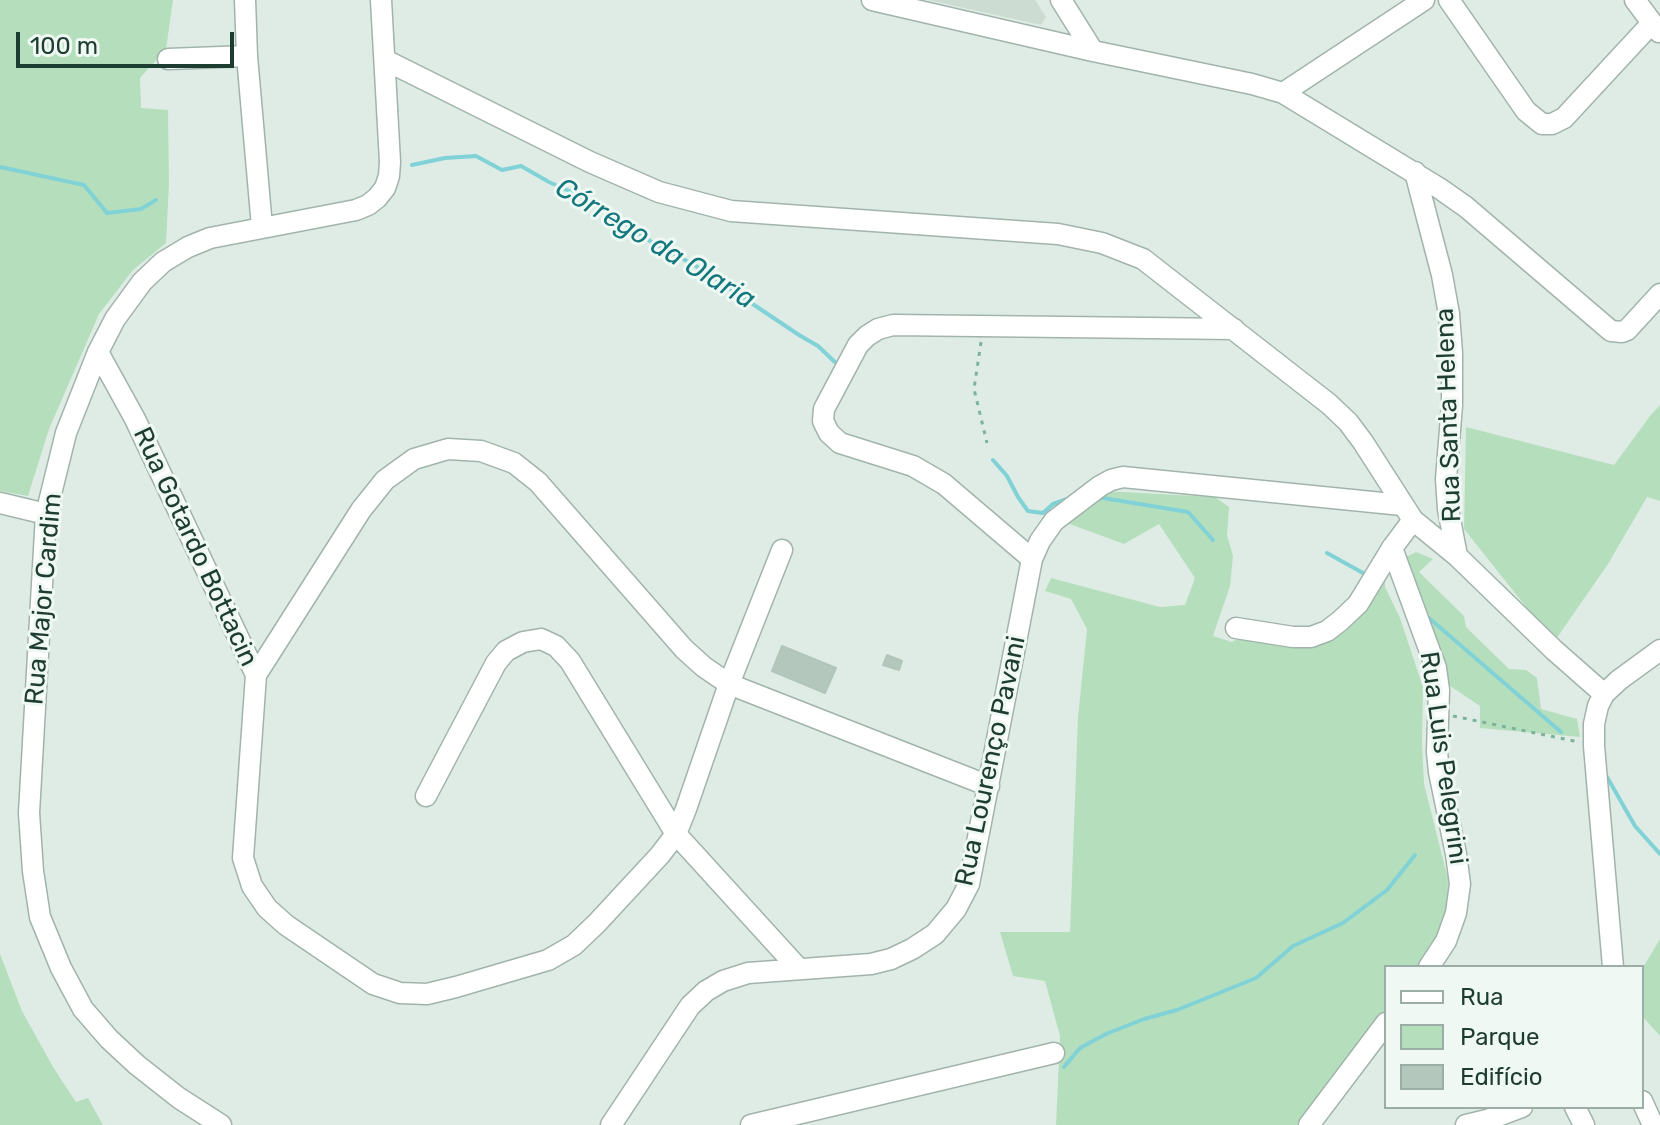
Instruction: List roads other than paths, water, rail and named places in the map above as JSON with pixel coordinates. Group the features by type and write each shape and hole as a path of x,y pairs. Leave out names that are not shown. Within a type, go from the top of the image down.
{"street":[{"path":"245,0 262,227"},
{"name":"Rua Major Cardim","path":"221,1125 179,1098 109,1039 83,1009 61,968 40,917 29,813 46,514 66,433 98,352 115,319 142,282 163,262 210,238 356,210 368,205 385,188 390,162 381,0"},
{"path":"872,0 1283,93 1415,172 1466,207 1611,331 1627,330 1660,294"},
{"path":"1061,0 1093,51"},
{"path":"1449,0 1526,111 1542,124 1552,124 1564,118 1656,28 1635,0"},
{"path":"1283,93 1411,3"},
{"path":"168,59 247,56"},
{"path":"385,60 590,162 659,192 731,211 1058,234 1102,243 1143,259 1329,404 1363,442 1408,512 1457,556"},
{"name":"Rua Santa Helena","path":"1415,172 1449,314 1452,405 1446,479 1457,556 1604,694"},
{"path":"1032,559 944,484 913,466 840,443 829,433 823,421 824,409 858,345 878,329 893,325 1234,329"},
{"name":"Rua Gotardo Bottacin","path":"98,352 135,419 256,675 243,858 252,886 267,908 286,925 373,984 400,993 427,994 548,960 574,945 660,855 676,834 729,684 782,550"},
{"path":"256,675 361,510 385,480 414,459 448,449 481,451 514,463 538,482 684,649 729,684 989,786"},
{"name":"Rua Lourenço Pavani","path":"611,1125 690,1006 706,991 723,981 748,973 881,961 912,949 935,934 956,909 969,884 1032,559 1054,521 1100,486 1123,477 1408,512"},
{"path":"0,503 46,514"},
{"path":"1236,628 1293,637 1311,637 1327,631 1358,604 1392,548 1408,512"},
{"name":"Rua Luis Pelegrini","path":"1392,548 1436,668 1439,772 1460,884 1456,913 1446,941 1430,965"},
{"path":"426,796 496,663 506,651 523,642 541,639 556,646 570,661 676,834 799,969"},
{"path":"1613,965 1594,724 1604,694 1658,654"},
{"path":"1309,1125 1384,1026"},
{"path":"751,1125 1054,1053"},
{"path":"1644,1105 1653,1125"},
{"path":"1466,1125 1517,1109"}],"waterway":[{"name":"Córrego da Olaria","path":"412,165 476,156 502,170 521,166 596,203 650,241 696,266 818,346 838,365"},
{"name":"Córrego da Olaria","path":"0,167 84,185 107,213 141,209 156,200"},
{"name":"Córrego da Olaria","path":"993,460 1007,476 1028,511 1043,513 1053,504 1067,499"},
{"name":"Córrego da Olaria","path":"1097,497 1188,512 1213,540"},
{"name":"Córrego da Olaria","path":"1327,553 1363,573"},
{"name":"Córrego da Olaria","path":"1429,618 1561,732"},
{"name":"Córrego da Olaria","path":"1607,777 1635,826 1660,854"},
{"path":"1064,1067 1080,1048 1106,1034 1256,978 1293,946 1343,923 1387,890 1415,855"}]}
